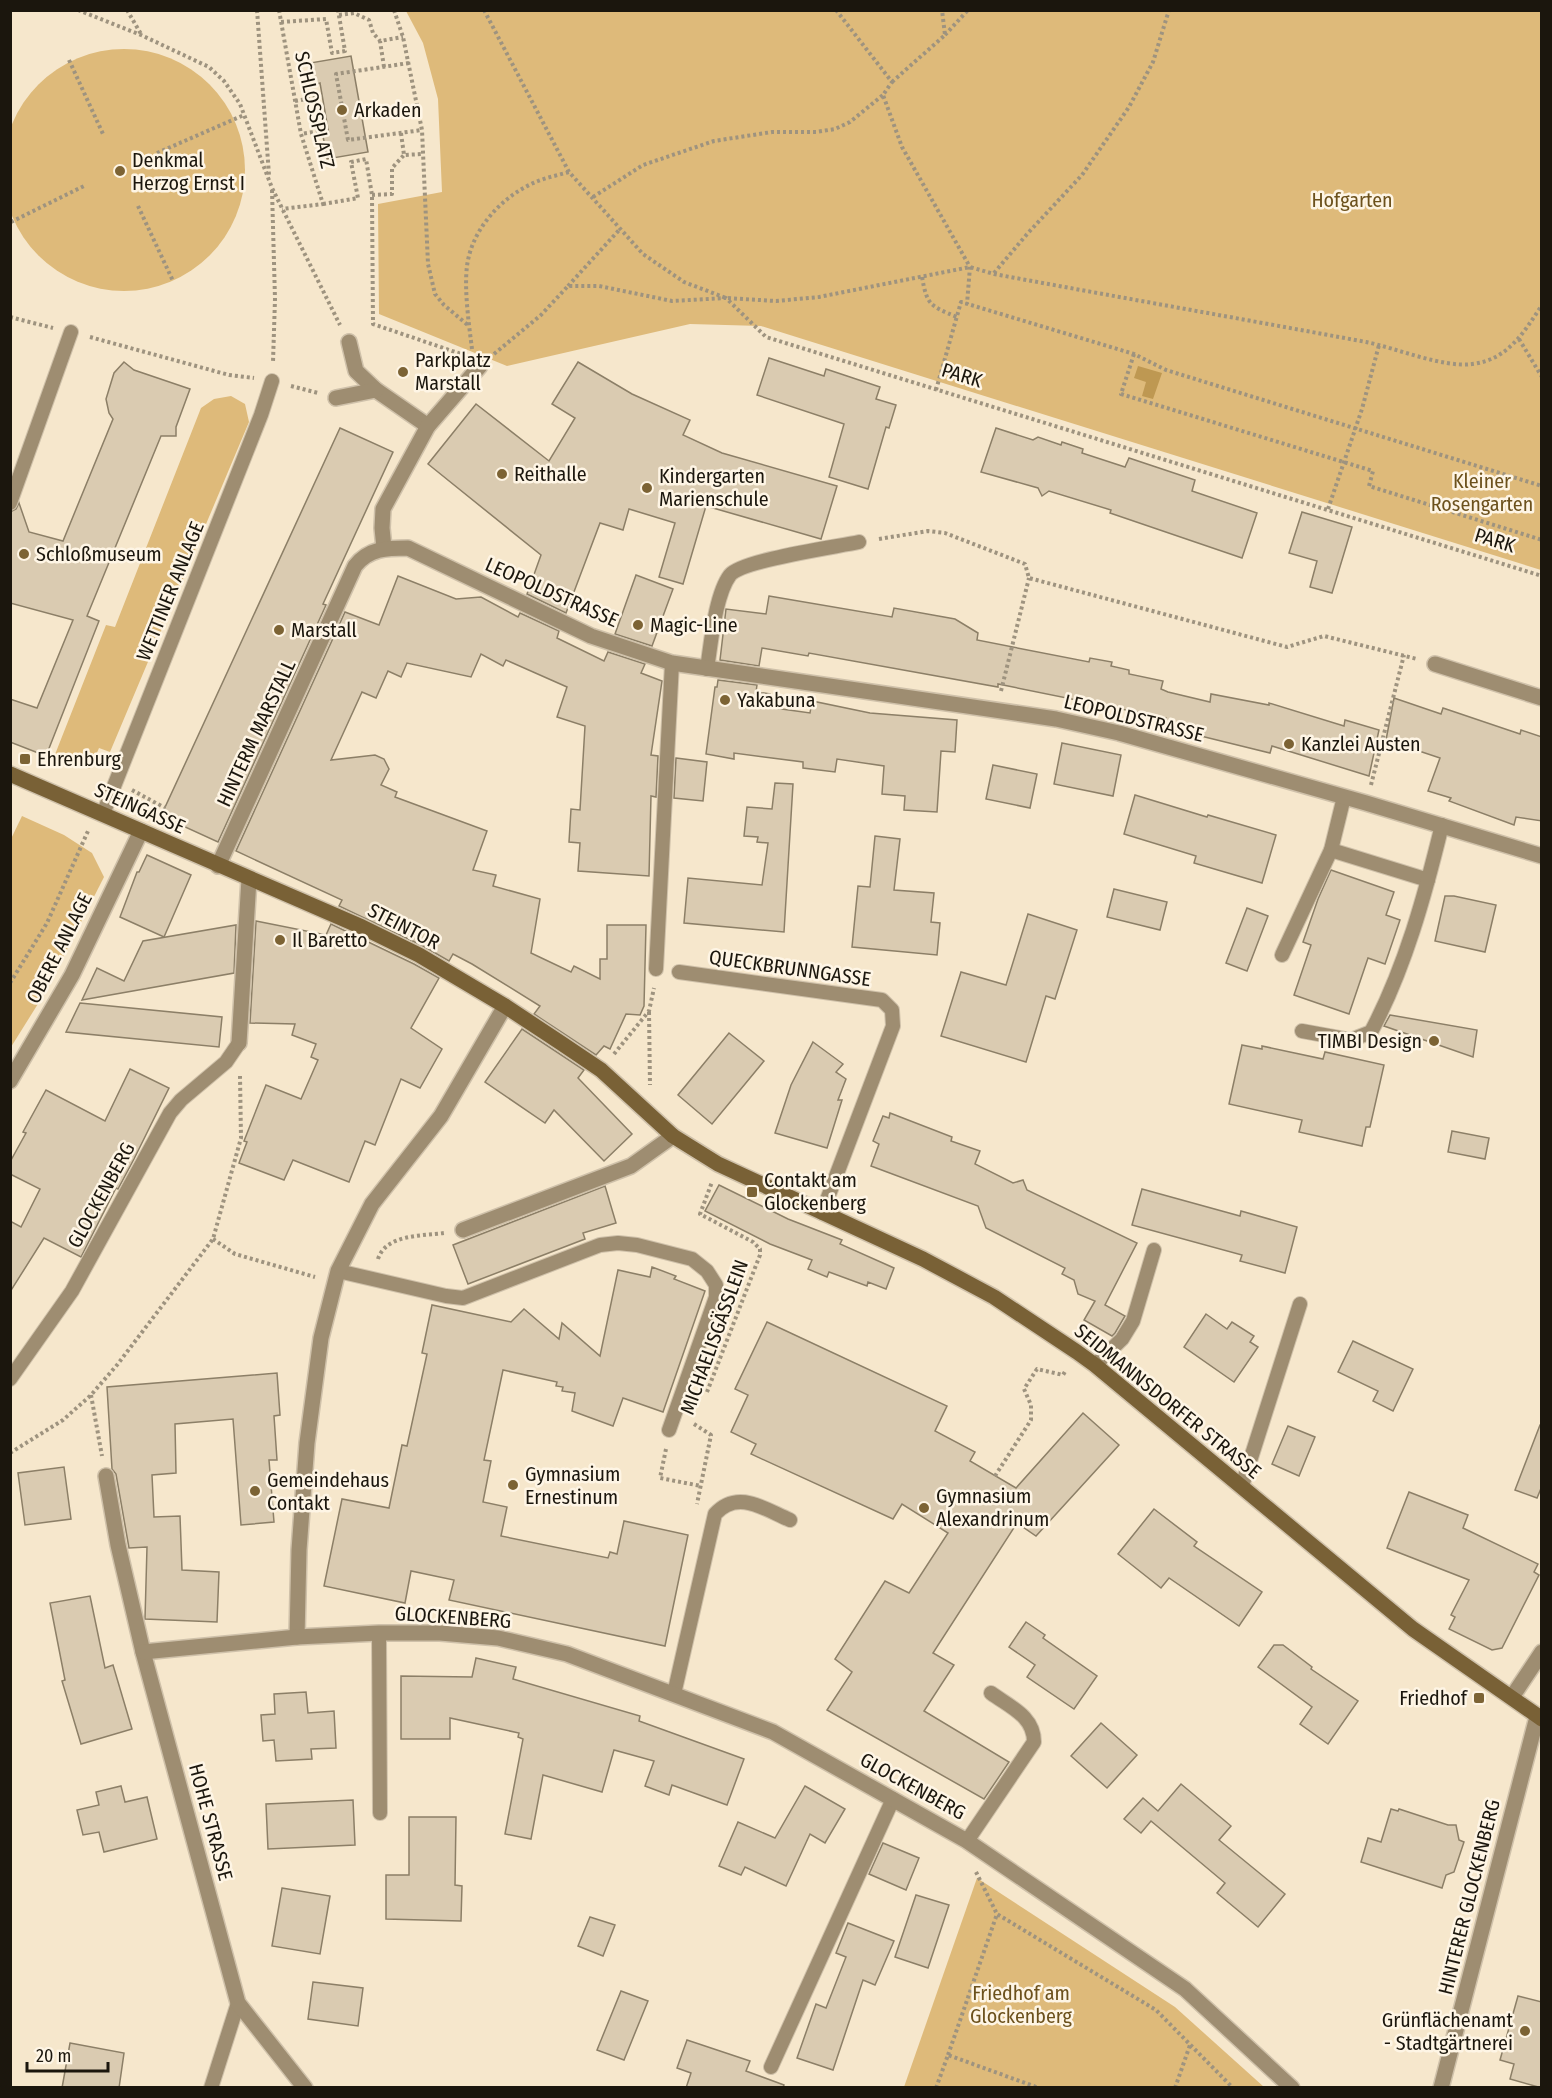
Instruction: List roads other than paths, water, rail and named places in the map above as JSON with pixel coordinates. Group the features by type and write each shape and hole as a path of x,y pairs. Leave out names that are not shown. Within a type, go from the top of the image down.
{"street":[{"path":"349,342 356,371 376,390 428,426"},
{"path":"384,548 383,509 428,426 477,362"},
{"path":"330,396 376,390"},
{"name":"LEOPOLDSTRASSE","path":"384,548 408,548 591,636 672,663 1056,719 1119,733 1442,825 1542,856"},
{"name":"HINTERM MARSTALL","path":"218,866 356,566 369,553 384,548"},
{"path":"1435,664 1542,698"},
{"name":"STEINGASSE","path":"10,774 218,866"},
{"name":"OBERE ANLAGE","path":"10,1081 72,975 141,831"},
{"name":"STEINTOR","path":"218,866 362,927 419,955 505,1006 561,1043"},
{"path":"239,1043 249,879"},
{"path":"297,1637 299,1550 307,1443 321,1338 337,1277 372,1204 441,1116 505,1006"},
{"name":"SEIDMANNSDORFER STRASSE","path":"561,1043 601,1070 674,1136 718,1164 923,1259 994,1297 1095,1365 1413,1629 1539,1718"},
{"path":"463,1230 631,1166 674,1136"},
{"path":"106,1476 118,1545 143,1652"},
{"name":"GLOCKENBERG","path":"143,1652 297,1637 440,1633 498,1638 567,1654 674,1694 773,1732 968,1841 1185,1989 1292,2088"},
{"name":"HOHE STRASSE","path":"143,1652 238,2003 305,2088"},
{"path":"1512,1697 1542,1652"},
{"name":"HINTERER GLOCKENBERG","path":"1441,2088 1539,1718"}],"lane":[{"path":"10,503 71,332"},
{"name":"WETTINER ANLAGE","path":"103,814 261,415 272,381"},
{"path":"707,669 720,596 731,574 750,564 860,542"},
{"path":"656,969 672,663"},
{"path":"1282,955 1331,850 1344,797"},
{"path":"1302,1031 1351,1040 1371,1032 1389,999 1428,880 1442,825"},
{"path":"1331,850 1428,880"},
{"name":"QUECKBRUNNGASSE","path":"679,972 882,1000 892,1010 893,1026 822,1213"},
{"name":"GLOCKENBERG","path":"10,1379 72,1291 170,1113 181,1100 226,1062 239,1043"},
{"path":"337,1277 371,1280 463,1298 600,1245 618,1243 637,1245 692,1259 707,1271 716,1285 716,1297 669,1430"},
{"path":"1095,1365 1122,1339 1133,1321 1154,1250"},
{"path":"1242,1486 1300,1304"},
{"path":"674,1694 715,1514 723,1506 733,1501 746,1502 790,1520"},
{"path":"379,1633 380,1813"},
{"path":"968,1841 1034,1742 1034,1730 1028,1720 991,1693"},
{"path":"771,2067 893,1799"},
{"path":"211,2088 238,2003"}],"place":[{"name":"Arkaden","path":"342,110"},
{"name":"Denkmal Herzog Ernst I","path":"120,171"},
{"name":"Parkplatz Marstall","path":"403,372"},
{"name":"Reithalle","path":"502,474"},
{"name":"Kindergarten Marienschule","path":"647,488"},
{"name":"Schloßmuseum","path":"24,554"},
{"name":"Magic-Line","path":"638,625"},
{"name":"Marstall","path":"279,630"},
{"name":"Yakabuna","path":"725,700"},
{"name":"Kanzlei Austen","path":"1289,744"},
{"name":"Ehrenburg","path":"25,759"},
{"name":"Il Baretto","path":"280,940"},
{"name":"TIMBI Design","path":"1434,1041"},
{"name":"Contakt am Glockenberg","path":"752,1192"},
{"name":"Gymnasium Ernestinum","path":"513,1485"},
{"name":"Gemeindehaus Contakt","path":"255,1491"},
{"name":"Gymnasium Alexandrinum","path":"924,1508"},
{"name":"Friedhof","path":"1479,1698"},
{"name":"Grünflächenamt - Stadtgärtnerei","path":"1525,2031"}],"park label":[{"name":"Hofgarten","path":"1352,200"},
{"name":"Kleiner Rosengarten","path":"1482,492"},
{"name":"Friedhof am Glockenberg","path":"1021,2004"}]}
